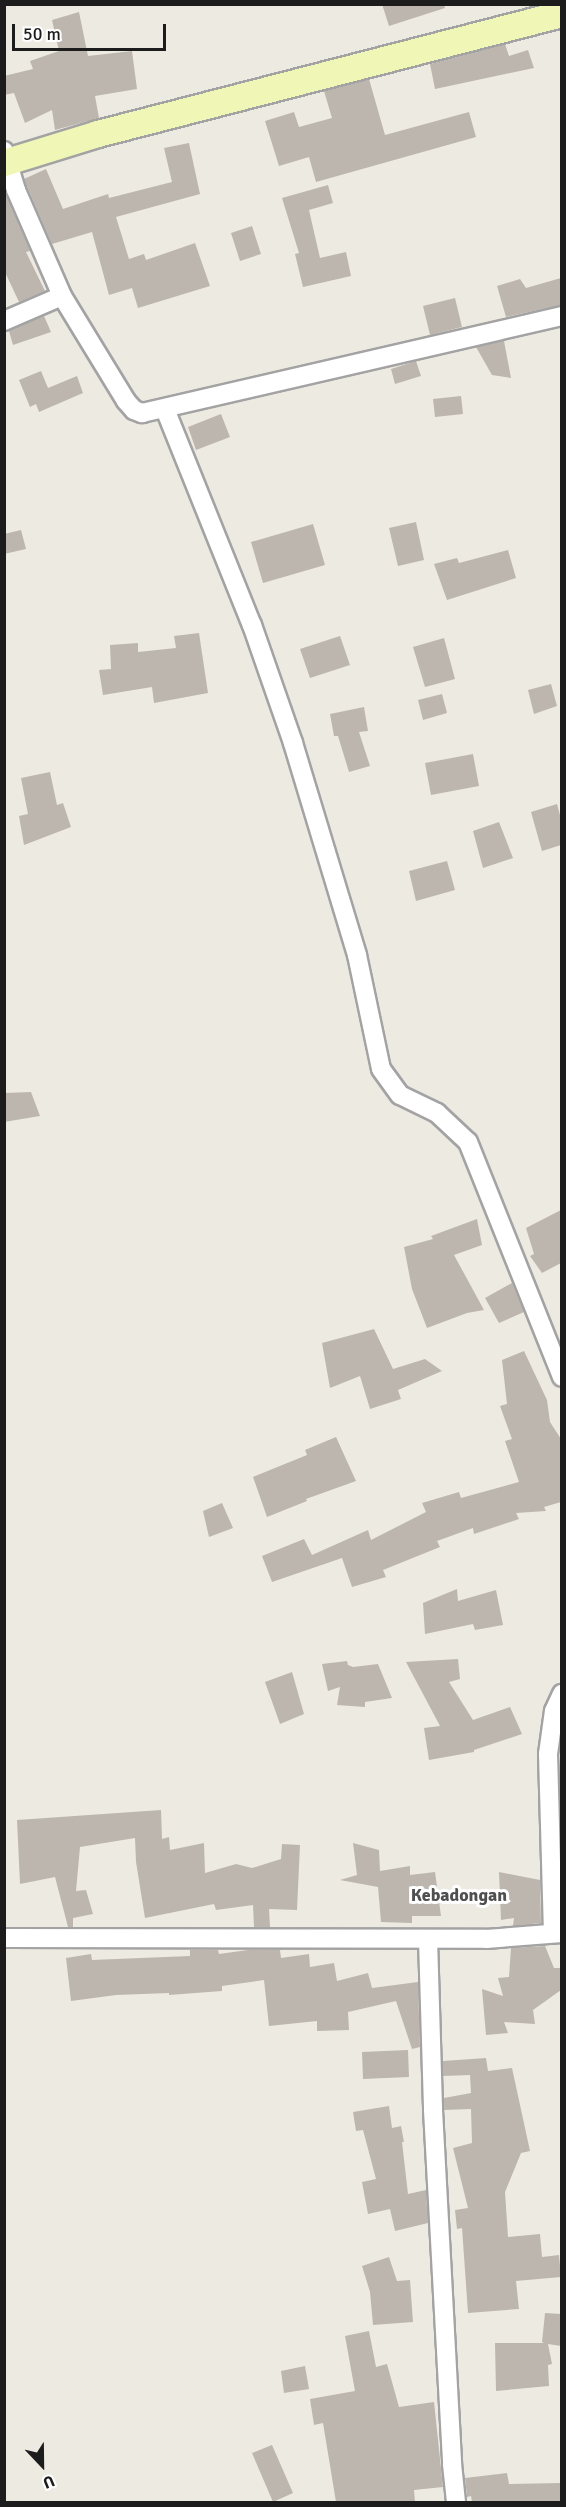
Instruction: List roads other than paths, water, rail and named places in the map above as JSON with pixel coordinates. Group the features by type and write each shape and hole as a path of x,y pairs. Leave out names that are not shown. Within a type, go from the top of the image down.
{"street":[{"path":"561,14 6,158 16,190 62,296 126,401 134,410 142,413 561,316"},
{"path":"4,321 62,296"},
{"path":"165,409 252,625 293,743 357,955 381,1069 400,1095 437,1113 468,1142 561,1377"},
{"path":"4,1938 486,1939 557,1933 548,1754 554,1711 561,1694"},
{"path":"428,1939 433,2110 456,2502"}],"district":[{"name":"Kebadongan","path":"459,1895"}]}
